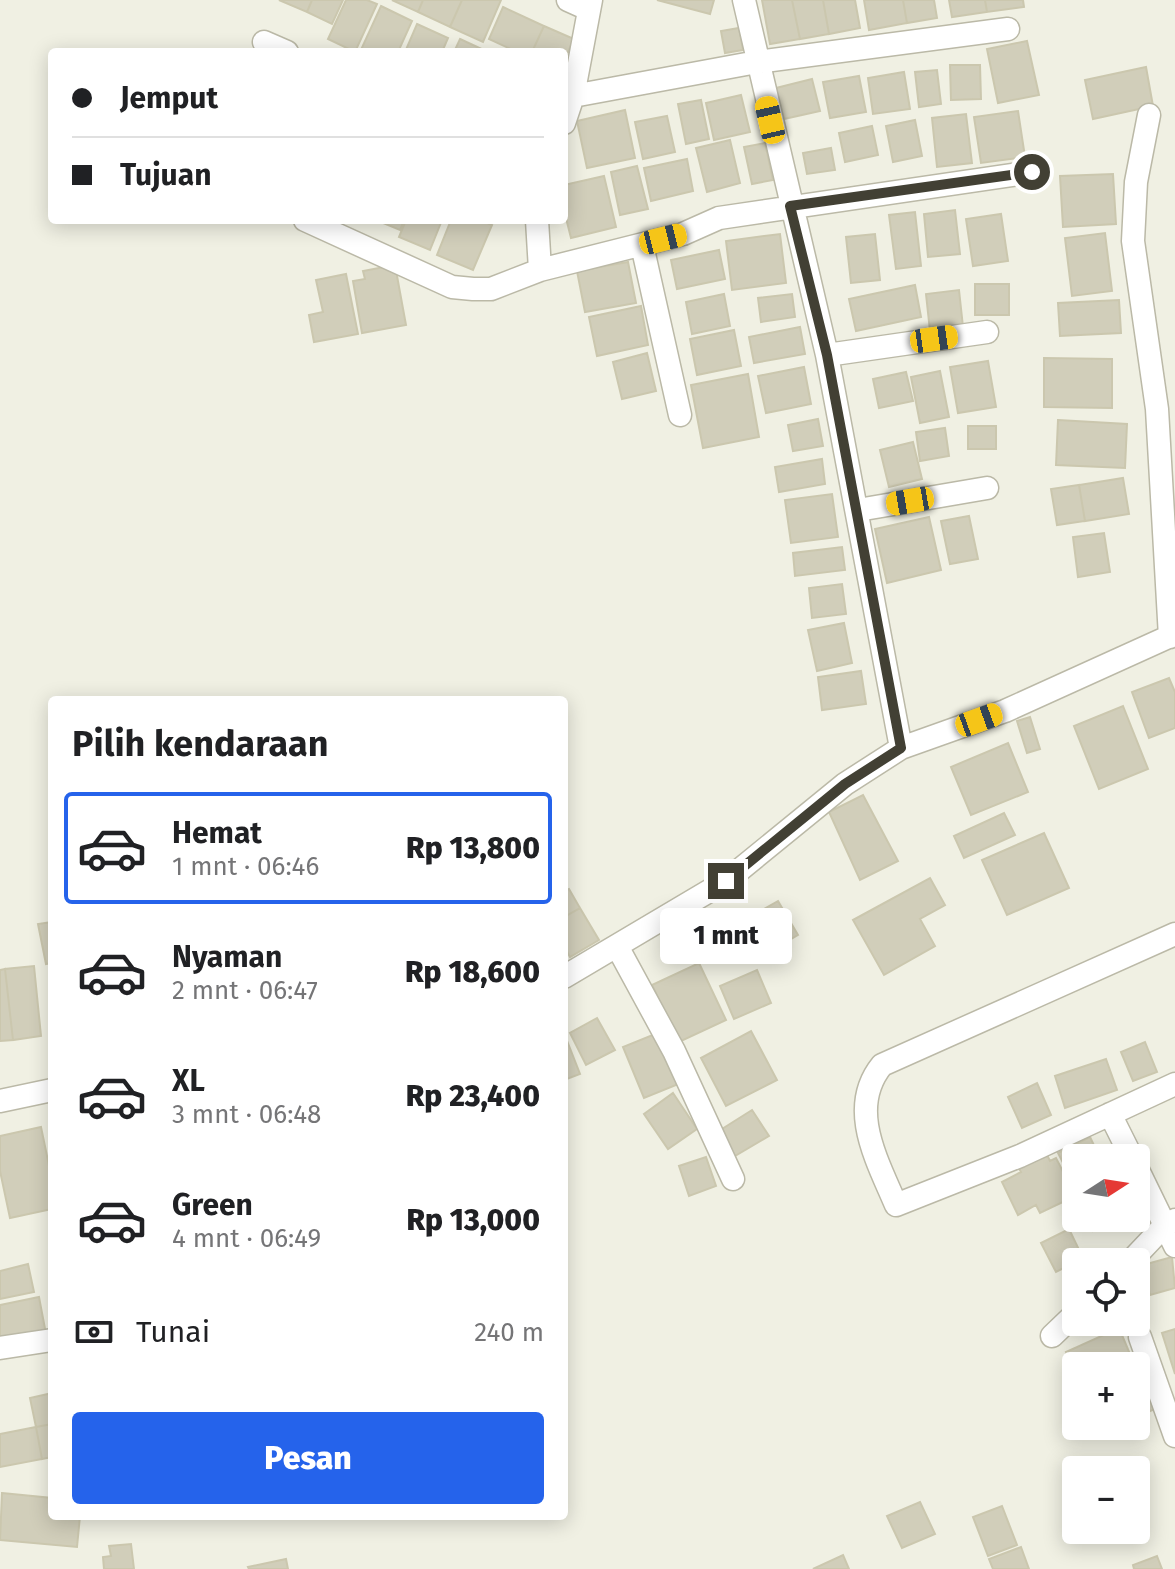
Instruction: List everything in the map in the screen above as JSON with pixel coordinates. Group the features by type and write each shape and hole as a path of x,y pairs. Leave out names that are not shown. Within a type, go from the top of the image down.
{"street":[{"path":"744,0 827,355 901,748"},
{"path":"568,111 573,96 582,3"},
{"path":"573,96 757,62 1008,29"},
{"path":"264,42 278,48"},
{"path":"568,970 618,948 726,881 845,784 901,748 1005,711 1172,635 1157,409 1133,241 1136,182 1149,115"},
{"path":"314,224 452,287 491,289 540,270 683,234 719,218 1032,172"},
{"path":"537,224 540,270"},
{"path":"642,245 680,415"},
{"path":"827,355 987,332"},
{"path":"858,510 987,488"},
{"path":"1175,934 895,1058 872,1077 866,1092 864,1111 874,1153 896,1205 1020,1156 1175,1084"},
{"path":"618,948 674,1051 733,1179"},
{"path":"0,1101 48,1091"},
{"path":"1110,1114 1125,1144"},
{"path":"1150,1189 1170,1222 1175,1246"},
{"path":"1144,1248 1170,1222"},
{"path":"1052,1336 1062,1326"},
{"path":"1140,1337 1175,1436"},
{"path":"0,1348 48,1341"}],"building":[{"path":"279,0 312,0 307,12"},
{"path":"312,0 343,0 332,24 307,12"},
{"path":"346,0 367,0 377,4 357,48 347,48 328,39"},
{"path":"392,0 423,0 418,12"},
{"path":"423,0 462,0 450,27 418,12"},
{"path":"462,0 501,0 483,42 450,27"},
{"path":"657,0 714,0 710,14"},
{"path":"762,0 792,0 800,39 770,44"},
{"path":"792,0 823,0 829,34 800,39"},
{"path":"823,0 855,0 860,28 829,34"},
{"path":"864,0 903,0 907,23 869,30"},
{"path":"903,0 934,0 937,18 907,23"},
{"path":"949,0 985,0 987,12 952,17"},
{"path":"985,0 1023,0 1024,7 987,12"},
{"path":"381,6 412,21 400,48 362,48"},
{"path":"503,7 544,26 534,48 508,48 489,39"},
{"path":"417,24 448,38 444,48 407,48"},
{"path":"544,26 574,39 568,52 568,48 534,48"},
{"path":"739,28 743,50 725,53 721,31"},
{"path":"460,39 479,48 456,48"},
{"path":"1027,41 1039,95 998,103 987,49"},
{"path":"950,65 980,65 981,99 951,100"},
{"path":"1146,67 1153,106 1093,119 1085,80"},
{"path":"937,70 941,104 919,107 915,72"},
{"path":"904,72 910,109 873,114 868,78"},
{"path":"859,76 866,112 830,118 823,82"},
{"path":"812,79 820,111 784,119 776,88"},
{"path":"741,95 750,132 714,140 706,103"},
{"path":"701,100 709,139 686,144 678,104"},
{"path":"625,110 635,158 587,168 577,121"},
{"path":"1018,111 1025,157 981,163 974,117"},
{"path":"966,114 972,163 937,167 932,118"},
{"path":"667,116 675,152 643,159 635,122"},
{"path":"915,120 922,156 893,162 886,126"},
{"path":"872,126 878,155 845,162 839,133"},
{"path":"730,140 740,183 707,192 696,148"},
{"path":"765,143 773,180 752,184 744,147"},
{"path":"831,148 835,170 807,174 803,153"},
{"path":"687,159 693,191 651,201 644,168"},
{"path":"637,166 648,209 620,215 611,172"},
{"path":"1113,174 1116,224 1063,227 1060,176"},
{"path":"604,176 616,227 571,238 568,224 568,184"},
{"path":"955,210 960,254 928,257 924,214"},
{"path":"915,212 921,266 896,269 889,215"},
{"path":"1001,214 1008,261 973,266 966,219"},
{"path":"386,224 402,224 400,230"},
{"path":"404,224 440,224 430,250 399,237"},
{"path":"449,224 492,225 473,270 437,255"},
{"path":"1105,233 1112,291 1072,296 1065,238"},
{"path":"780,234 786,283 732,290 726,241"},
{"path":"875,234 880,280 851,283 846,237"},
{"path":"719,250 725,279 677,289 671,260"},
{"path":"628,262 636,303 585,312 577,271"},
{"path":"395,265 406,325 362,333 353,281 365,279 363,271"},
{"path":"346,274 358,334 314,342 309,315 323,312 316,280"},
{"path":"975,284 1009,284 1009,315 975,315"},
{"path":"915,285 921,317 856,331 849,299"},
{"path":"959,290 963,327 930,331 926,294"},
{"path":"724,294 730,326 692,334 686,302"},
{"path":"792,294 795,317 761,322 758,298"},
{"path":"1119,300 1121,333 1060,336 1058,303"},
{"path":"641,306 648,345 597,356 589,317"},
{"path":"800,327 805,354 754,363 749,337"},
{"path":"734,330 741,366 697,375 690,339"},
{"path":"647,353 656,391 622,399 613,362"},
{"path":"1044,358 1112,359 1112,408 1044,407"},
{"path":"988,361 996,407 958,413 950,367"},
{"path":"804,367 811,404 766,413 758,376"},
{"path":"940,371 949,417 920,423 911,377"},
{"path":"906,372 913,401 879,408 873,379"},
{"path":"748,374 759,437 703,448 691,385"},
{"path":"818,419 823,446 793,451 788,425"},
{"path":"1058,420 1127,424 1125,468 1056,465"},
{"path":"968,426 996,426 996,449 968,449"},
{"path":"945,428 949,456 920,461 916,432"},
{"path":"913,442 922,479 889,487 880,450"},
{"path":"822,459 825,484 779,492 775,467"},
{"path":"1123,478 1129,514 1085,521 1079,485"},
{"path":"1079,485 1085,521 1057,525 1051,489"},
{"path":"832,494 838,537 791,543 785,500"},
{"path":"969,516 978,559 950,564 941,521"},
{"path":"929,517 941,570 887,583 875,529"},
{"path":"1104,533 1110,572 1078,577 1073,537"},
{"path":"842,547 845,570 795,576 793,553"},
{"path":"842,584 846,614 812,618 809,588"},
{"path":"844,623 852,663 817,671 808,630"},
{"path":"861,671 866,704 822,710 818,677"},
{"path":"1169,678 1175,692 1175,728 1149,738 1132,692"},
{"path":"1123,706 1148,769 1099,789 1074,726"},
{"path":"1030,717 1040,749 1027,753 1017,721"},
{"path":"1008,743 1028,792 971,815 951,767"},
{"path":"863,795 898,861 860,880 829,812"},
{"path":"1004,813 1015,835 964,858 954,836"},
{"path":"1044,833 1069,888 1007,915 982,860"},
{"path":"930,878 945,905 920,919 935,946 884,975 853,920"},
{"path":"568,889 580,908 568,915"},
{"path":"778,901 798,935 771,951 750,917"},
{"path":"580,908 599,940 570,957 568,953 568,915"},
{"path":"48,923 48,964 46,964 38,924"},
{"path":"699,963 726,1020 679,1042 652,985"},
{"path":"34,966 41,1036 13,1040 5,969"},
{"path":"5,969 13,1040 0,1041 0,970"},
{"path":"757,970 771,1003 734,1019 720,986"},
{"path":"597,1018 615,1050 586,1065 570,1033"},
{"path":"751,1031 777,1080 726,1106 701,1058"},
{"path":"660,1032 681,1083 644,1098 623,1047"},
{"path":"1145,1042 1157,1072 1133,1081 1121,1052"},
{"path":"568,1043 580,1074 568,1078"},
{"path":"1106,1059 1117,1090 1065,1108 1055,1076"},
{"path":"1037,1083 1051,1115 1022,1128 1008,1097"},
{"path":"673,1093 697,1129 668,1149 644,1114"},
{"path":"752,1110 769,1136 730,1159 714,1134"},
{"path":"41,1127 48,1161 48,1210 10,1218 0,1171 0,1136"},
{"path":"1090,1137 1093,1144 1076,1144"},
{"path":"1045,1151 1050,1161 1056,1158 1062,1170 1062,1202 1040,1213 1036,1205 1018,1215 1002,1182 1021,1172 1017,1165"},
{"path":"706,1157 716,1186 689,1196 679,1166"},
{"path":"1063,1232 1070,1232 1078,1248 1062,1248 1062,1269 1056,1272 1041,1243"},
{"path":"1172,1257 1175,1288 1150,1295 1150,1263"},
{"path":"28,1264 34,1292 0,1299 0,1271"},
{"path":"39,1297 46,1334 0,1343 0,1305"},
{"path":"1175,1329 1175,1374 1162,1333"},
{"path":"1101,1336 1122,1336 1129,1352 1066,1352"},
{"path":"48,1394 48,1425 36,1427 30,1398"},
{"path":"48,1425 48,1458 42,1459 36,1427"},
{"path":"36,1427 42,1459 0,1467 0,1434"},
{"path":"2,1493 48,1498 48,1520 80,1520 77,1547 0,1540"},
{"path":"920,1502 935,1534 902,1548 887,1516"},
{"path":"1002,1506 1017,1545 988,1556 973,1517"},
{"path":"131,1544 134,1569 104,1569 103,1557 111,1556 109,1546"},
{"path":"1021,1547 1029,1569 993,1569 989,1559"},
{"path":"843,1555 849,1569 813,1569"},
{"path":"1157,1556 1162,1569 1134,1569 1133,1565"},
{"path":"286,1559 288,1569 248,1567"}],"route":[{"path":"726,881 845,784 901,748 827,355 790,206 1032,172"}]}
